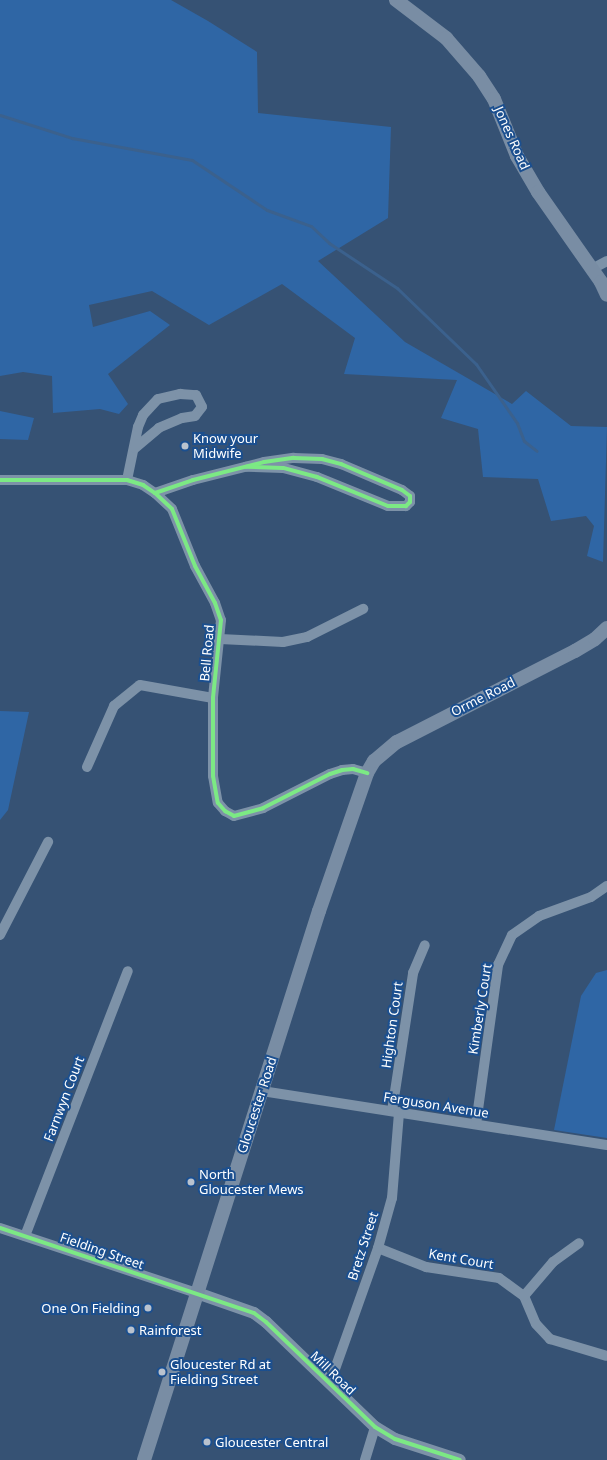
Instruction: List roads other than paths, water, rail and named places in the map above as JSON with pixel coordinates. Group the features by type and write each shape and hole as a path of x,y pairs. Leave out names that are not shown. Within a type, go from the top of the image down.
{"main road":[{"name":"Jones Road","path":"396,0 446,38 479,76 494,99 517,156 538,192 592,269 607,295"},
{"name":"Orme Road","path":"367,773 374,761 397,742 575,651 595,639 607,628"},
{"name":"Gloucester Road","path":"144,1460 319,911 367,773"}],"street":[{"path":"592,269 607,261"},
{"path":"127,480 135,448 138,426 143,415 158,399 180,394 196,395 202,407 195,416 182,418 159,428 135,448"},
{"path":"155,493 193,480 264,462 294,458 322,459 341,464 402,490 410,496 410,502 406,506 388,506 317,477 283,468 246,467"},
{"name":"Bell Road","path":"0,480 127,480 143,485 155,493 172,509 195,566 215,603 221,620 213,698 213,776 218,803 225,811 234,816 263,808 330,774 353,769 367,773"},
{"path":"220,639 283,642 307,638 363,609"},
{"path":"87,767 114,706 140,685 213,698"},
{"path":"0,935 48,842"},
{"name":"Kimberly Court","path":"476,1124 498,965 512,935 538,916 591,897 607,886"},
{"name":"Highton Court","path":"396,1111 413,973 425,945"},
{"name":"Farnwyn Court","path":"25,1236 128,971"},
{"name":"Ferguson Avenue","path":"262,1091 607,1145"},
{"name":"Bretz Street","path":"330,1384 378,1248 392,1198 396,1111"},
{"name":"Fielding Street","path":"0,1228 197,1293"},
{"path":"579,1243 553,1262 524,1296 536,1324 550,1339 607,1356"},
{"name":"Kent Court","path":"378,1248 426,1267 499,1278 524,1296"},
{"name":"Mill Road","path":"197,1293 254,1313 266,1322 375,1427 395,1439 460,1460"},
{"path":"365,1460 375,1427"}],"waterway":[{"path":"0,115 72,138 192,160 267,210 311,226 329,243 397,288 476,364 517,423 524,441 537,451"}],"place":[{"name":"Know your Midwife","path":"185,446"},
{"name":"North Gloucester Mews","path":"191,1182"},
{"name":"One On Fielding","path":"148,1308"},
{"name":"Rainforest","path":"131,1330"},
{"name":"Gloucester Rd at Fielding Street","path":"162,1372"},
{"name":"Gloucester Central","path":"207,1442"}]}
